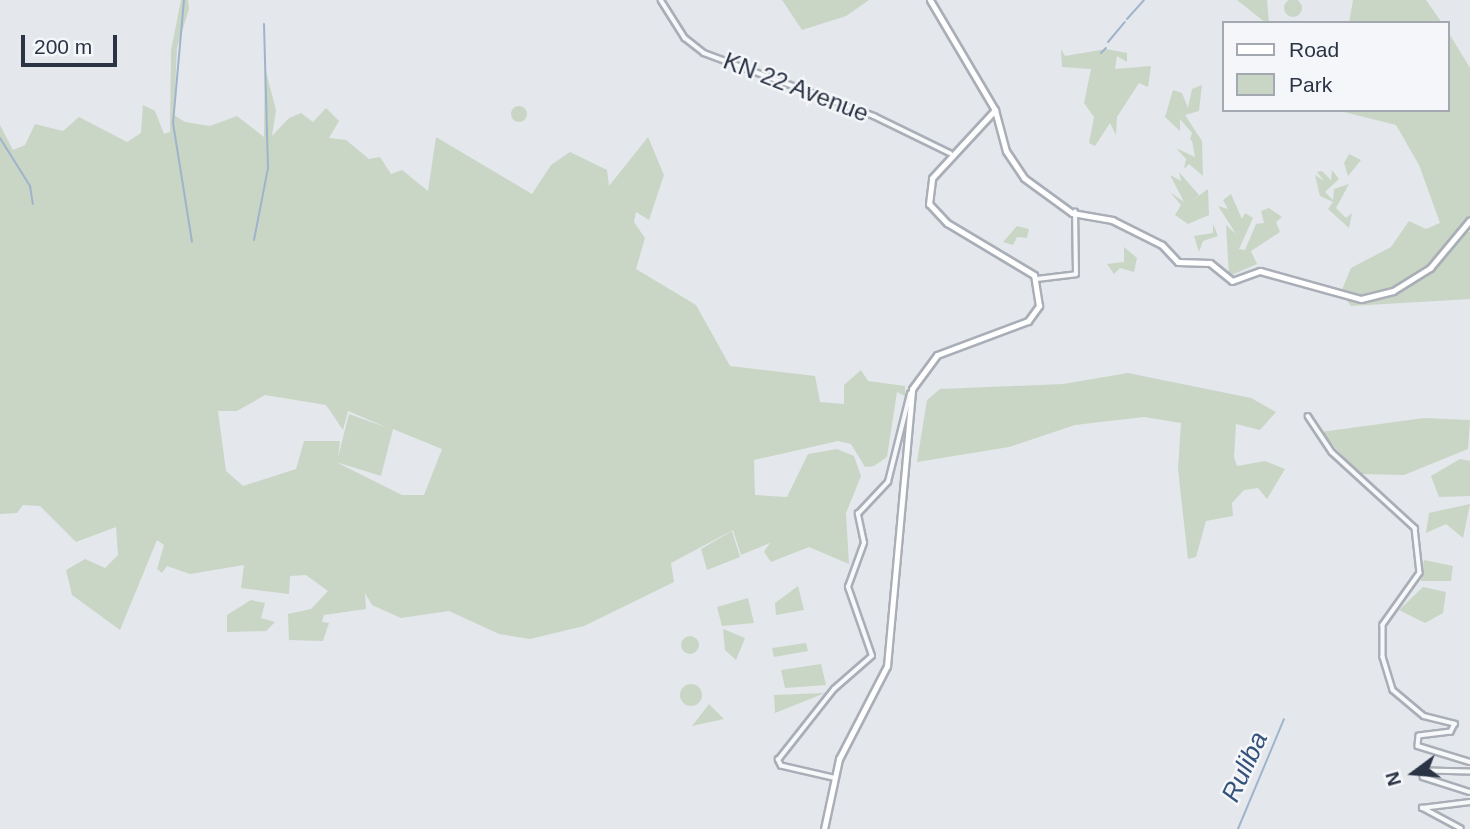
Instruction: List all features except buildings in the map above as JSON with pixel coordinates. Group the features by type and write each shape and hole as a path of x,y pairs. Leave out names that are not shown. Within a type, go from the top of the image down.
{"main road":[{"path":"930,0 995,110 1018,171 1075,212 1138,232 1178,262 1210,263 1232,281 1260,271 1347,300 1381,296 1403,286 1448,251 1470,220"},
{"path":"824,829 833,778 887,666 911,394 937,355 1028,321 1040,306 1037,279 936,214 929,185 950,153 982,130 995,110"}],"street":[{"name":"KN 22 Avenue","path":"661,0 685,38 704,52 874,116 950,153"},
{"path":"1037,279 1076,274 1075,212"},
{"path":"833,778 781,766 778,760 834,689 872,656 848,587 864,543 858,514 888,482 911,394"},
{"path":"1308,416 1332,453 1415,528 1420,573 1383,625 1385,668 1394,690 1412,708 1455,724 1451,732 1419,736 1418,746 1470,762"},
{"path":"1470,772 1427,771 1423,777 1470,793"},
{"path":"1461,829 1422,808 1470,802"}],"green space":[{"path":"1293,-1 1301,4 1302,8 1297,16 1293,17 1285,12 1284,8 1289,0"},
{"path":"181,0 188,0 189,9 177,48 174,115 185,122 210,126 237,116 264,137 265,26 265,68 276,110 272,136 289,118 301,113 313,122 326,108 339,121 329,138 346,140 369,159 380,157 391,174 402,170 428,191 436,137 532,194 551,165 570,152 607,170 609,186 648,137 664,175 649,220 636,212 634,222 645,238 636,269 696,305 730,366 815,376 820,402 844,404 844,385 861,370 868,381 905,386 905,396 897,392 887,457 874,466 865,467 851,444 838,441 754,460 755,495 787,497 808,454 837,449 854,456 861,476 846,513 849,564 809,547 771,562 764,552 770,543 741,555 733,530 671,563 674,582 584,626 530,639 499,634 449,611 401,618 372,605 365,593 366,609 324,615 322,622 329,623 323,641 289,640 288,614 311,609 328,591 306,575 290,576 289,594 241,588 244,565 190,574 167,566 162,573 157,569 164,545 157,540 120,630 72,595 66,570 85,559 105,568 118,555 116,527 76,542 40,506 23,505 17,513 0,514 0,125 13,150 25,145 35,124 63,131 79,117 127,142 141,133 143,105 155,111 164,134 170,132 171,50","holes":["265,395 326,405 343,430 348,411 388,428 349,414 338,457 340,441 304,441 296,469 243,486 226,471 218,411 237,411","393,429 442,449 424,495 402,495 336,462 381,476"]},
{"path":"782,0 869,0 846,16 802,30"},
{"path":"1237,0 1267,0 1269,21 1263,21"},
{"path":"1353,0 1426,0 1441,21 1349,21"},
{"path":"1449,33 1470,68 1470,219 1459,228 1470,232 1470,299 1351,306 1341,292 1351,268 1391,247 1409,221 1426,229 1440,223 1419,165 1396,125 1344,112 1449,112"},
{"path":"1061,49 1065,56 1106,49 1127,53 1127,62 1117,56 1115,69 1151,66 1148,87 1139,83 1117,117 1116,135 1110,123 1095,146 1089,143 1094,117 1084,103 1091,69 1062,67"},
{"path":"1202,85 1199,111 1185,115 1202,141 1203,176 1189,164 1184,169 1186,159 1176,148 1195,157 1192,141 1182,132 1190,139 1192,133 1180,119 1180,131 1165,117 1173,90 1182,93 1188,108 1192,89"},
{"path":"519,106 525,108 525,120 519,122 513,120 511,114 513,108"},
{"path":"1349,154 1361,160 1348,176 1344,163"},
{"path":"1332,170 1339,179 1325,192 1333,200 1334,189 1349,184 1336,208 1346,218 1352,213 1349,228 1328,209 1333,202 1320,196 1315,175 1324,181 1317,172 1322,171 1331,180"},
{"path":"1179,172 1199,195 1190,202 1208,189 1209,215 1188,224 1175,215 1181,205 1170,192 1184,202 1170,175 1181,181"},
{"path":"1231,194 1242,219 1245,213 1253,218 1239,249 1245,250 1256,224 1264,223 1261,211 1269,208 1282,217 1276,222 1280,232 1251,251 1257,264 1229,276 1226,225 1236,234 1218,206 1228,209 1223,200"},
{"path":"1213,224 1218,236 1203,241 1199,252 1194,236 1213,233"},
{"path":"1017,226 1029,229 1027,238 1017,237 1013,245 1003,242"},
{"path":"1124,247 1137,258 1134,272 1120,268 1114,274 1107,264 1124,262"},
{"path":"1128,373 1251,398 1276,412 1260,430 1236,424 1234,457 1237,466 1265,461 1285,469 1267,499 1258,488 1244,490 1232,503 1233,516 1206,521 1196,557 1188,559 1178,469 1181,423 1144,417 1075,425 1009,447 917,462 927,400 940,389 1063,384"},
{"path":"1424,418 1470,420 1468,449 1404,475 1359,474 1321,432"},
{"path":"1460,459 1470,461 1470,496 1439,497 1431,476"},
{"path":"1470,504 1463,538 1446,524 1426,533 1429,513"},
{"path":"732,531 740,557 707,570 701,549"},
{"path":"1424,560 1453,566 1451,581 1421,581"},
{"path":"798,586 804,610 776,615 775,603"},
{"path":"1423,587 1446,592 1443,613 1425,623 1399,610"},
{"path":"748,598 754,623 722,626 717,607"},
{"path":"251,600 265,603 261,618 275,622 266,631 227,632 227,615"},
{"path":"723,629 745,638 736,660 725,650"},
{"path":"690,636 696,639 699,645 696,651 690,654 684,651 681,645 684,639"},
{"path":"806,643 808,651 774,657 772,648"},
{"path":"821,664 826,685 785,688 781,670"},
{"path":"691,684 699,687 702,695 699,703 691,706 683,703 680,695 683,687"},
{"path":"825,693 775,713 774,695"},
{"path":"709,704 724,719 692,726"}],"waterway":[{"path":"184,0 173,123 192,241"},
{"path":"1127,19 1144,0"},
{"path":"1108,42 1125,22"},
{"path":"254,240 268,168 264,24"},
{"path":"1101,53 1106,48"},
{"path":"0,138 30,186 33,204"},
{"name":"Ruliba","path":"1238,829 1284,719"}]}
